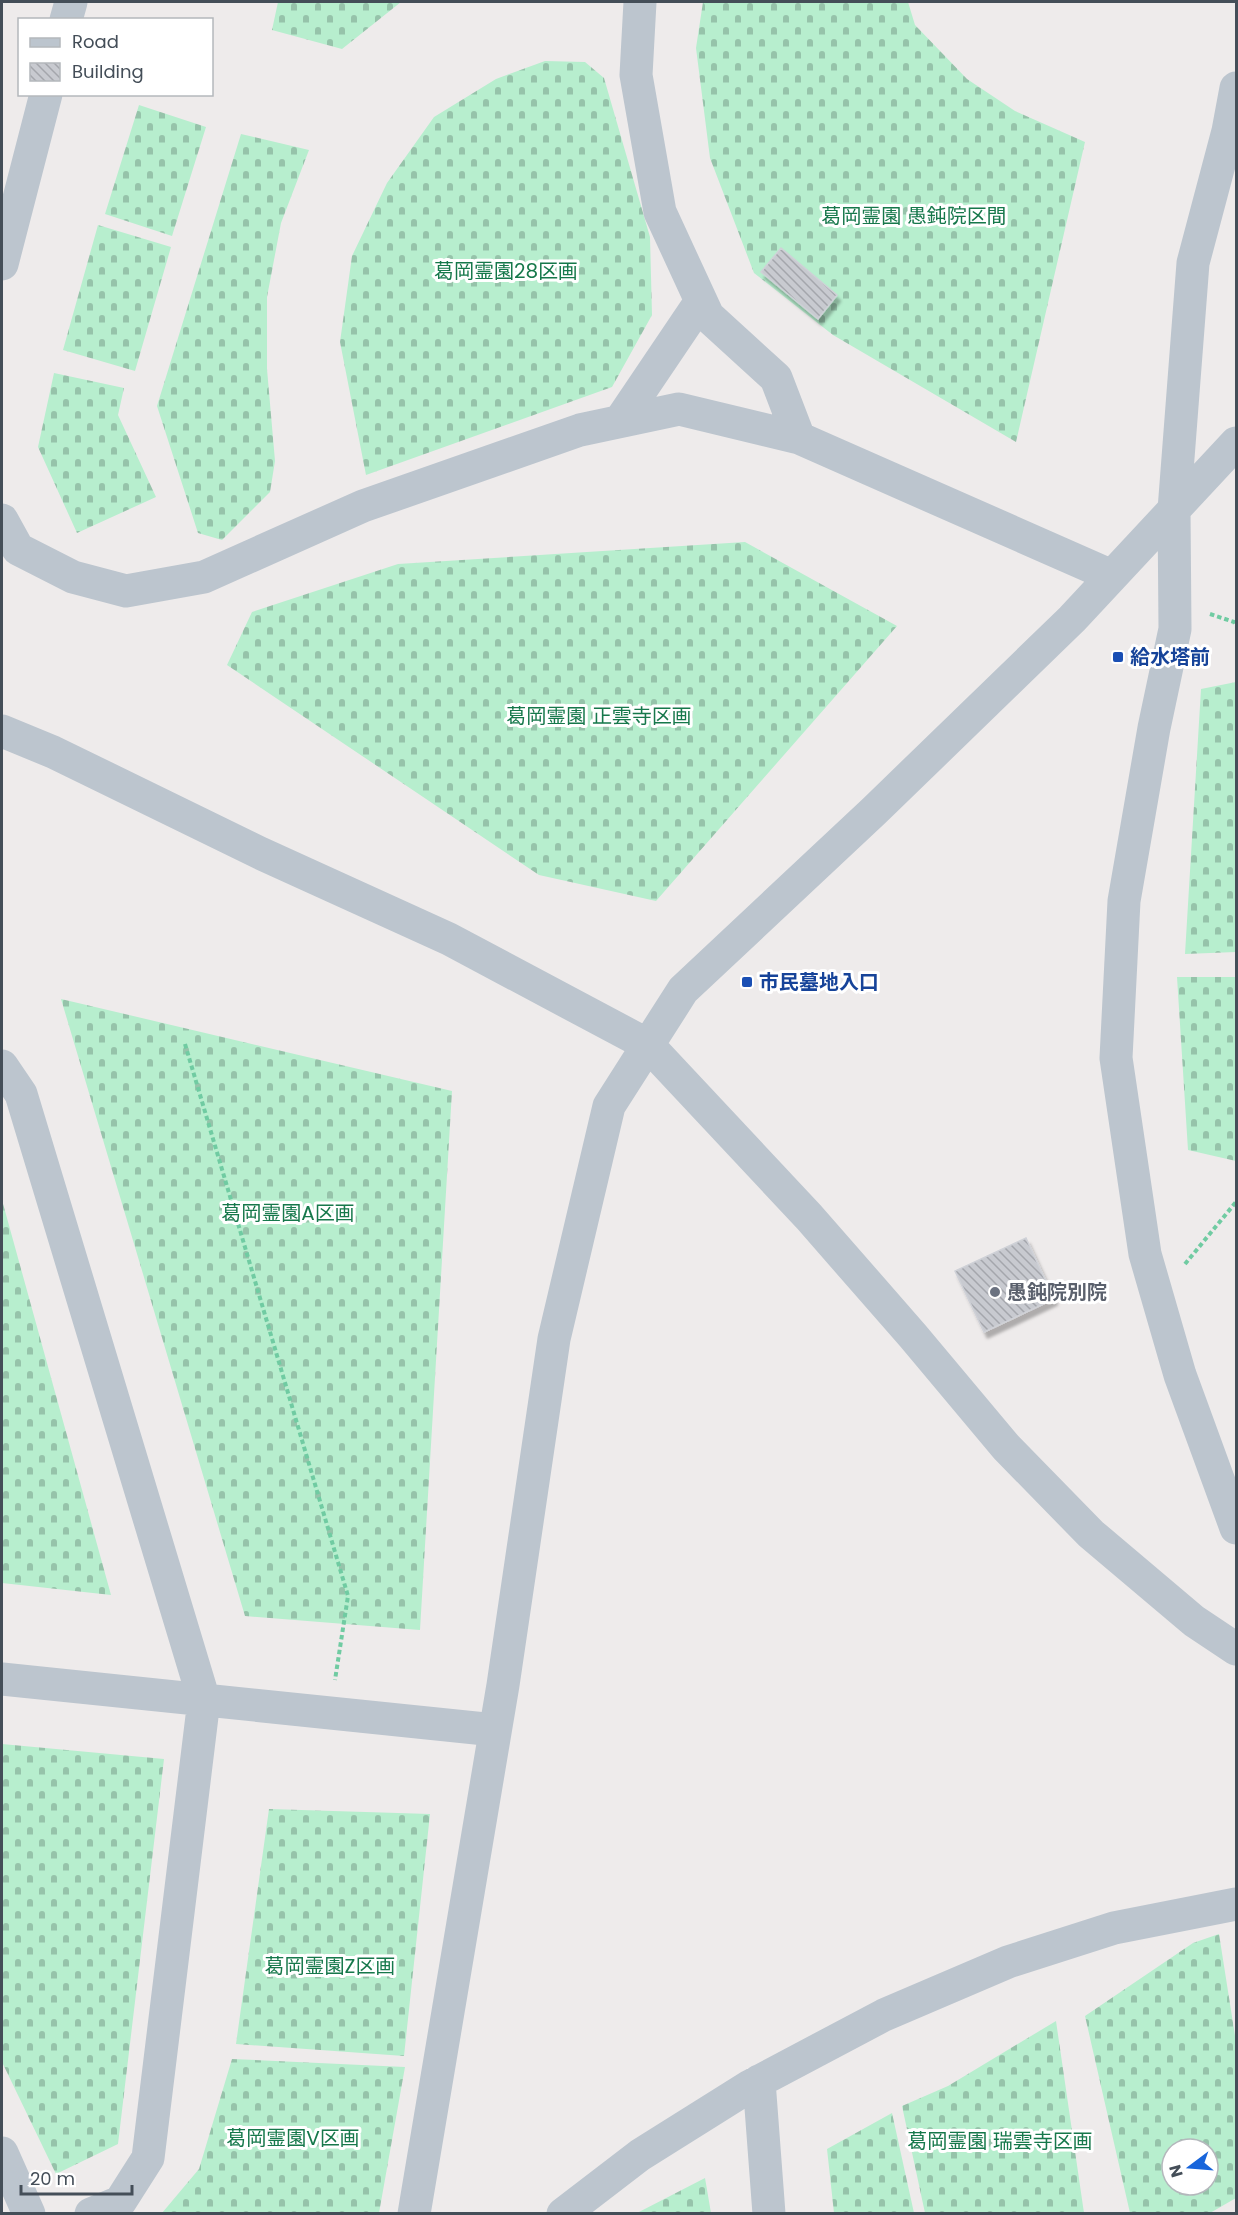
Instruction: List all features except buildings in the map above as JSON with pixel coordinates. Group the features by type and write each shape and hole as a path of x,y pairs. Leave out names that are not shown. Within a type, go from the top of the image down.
{"street":[{"path":"67,18 71,2"},
{"path":"640,2 636,75 660,212 708,315 776,378 799,438"},
{"path":"1236,88 1228,131 1193,263 1174,510 1175,629 1154,728 1124,901 1116,1058 1145,1254 1180,1376 1236,1528"},
{"path":"2,264 45,96"},
{"path":"620,421 701,301"},
{"path":"2,520 18,549 73,577 126,591 204,577 363,507 580,430 679,408 799,438 1112,576"},
{"path":"414,2214 495,1730 554,1339 609,1106 683,990 883,803 1072,619 1236,443"},
{"path":"2,730 53,752 260,853 449,939 648,1045 809,1217 1006,1447 1091,1534 1194,1621 1236,1649"},
{"path":"2,1066 21,1094 204,1700 148,2158 120,2202 91,2214"},
{"path":"2,1679 495,1730"},
{"path":"562,2214 640,2155 759,2081 884,2015 1008,1962 1114,1928 1236,1904"},
{"path":"759,2081 770,2214"},
{"path":"2,2153 29,2214"}],"path":[{"path":"185,1044 348,1596 329,1713"},
{"path":"1157,1297 1236,1202"}],"green space":[{"path":"278,2 401,2 342,49 272,30"},
{"name":"葛岡霊園 愚鈍院区間","path":"703,2 908,2 915,25 967,79 1015,111 1085,142 1016,442 833,335 754,273 710,158 696,48"},
{"name":"葛岡霊園28区画","path":"545,61 585,62 604,78 650,237 652,315 612,387 366,475 340,342 352,256 387,183 434,117 496,79"},
{"path":"139,105 206,127 172,236 105,214"},
{"path":"241,134 309,150 281,223 267,297 267,369 275,461 270,492 222,540 198,533 157,406"},
{"path":"98,225 171,247 135,371 63,350"},
{"path":"54,373 124,388 118,415 156,497 77,533 38,447"},
{"name":"葛岡霊園 正雲寺区画","path":"745,542 897,626 656,901 539,875 227,665 252,612 398,564"},
{"path":"1236,682 1236,952 1185,954 1201,689"},
{"path":"1177,977 1236,977 1236,1161 1188,1150"},
{"name":"葛岡霊園A区画","path":"61,999 452,1091 420,1630 245,1616"},
{"path":"2,1200 111,1595 2,1583"},
{"path":"2,1744 164,1759 118,2144 56,2174 2,2062"},
{"name":"葛岡霊園Z区画","path":"269,1809 430,1814 404,2056 236,2044"},
{"path":"1219,1934 1236,2042 1236,2198 1210,2213 1130,2213 1085,2016 1193,1943"},
{"name":"葛岡霊園 瑞雲寺区画","path":"1056,2021 1084,2213 925,2213 902,2106 948,2086"},
{"name":"葛岡霊園V区画","path":"232,2059 405,2067 379,2213 162,2213 199,2169"},
{"path":"892,2113 914,2213 834,2213 827,2149"},
{"path":"705,2178 711,2213 637,2213"}],"place":[{"name":"給水塔前","path":"1118,657"},
{"name":"市民墓地入口","path":"747,982"},
{"name":"愚鈍院別院","path":"995,1292"}]}
